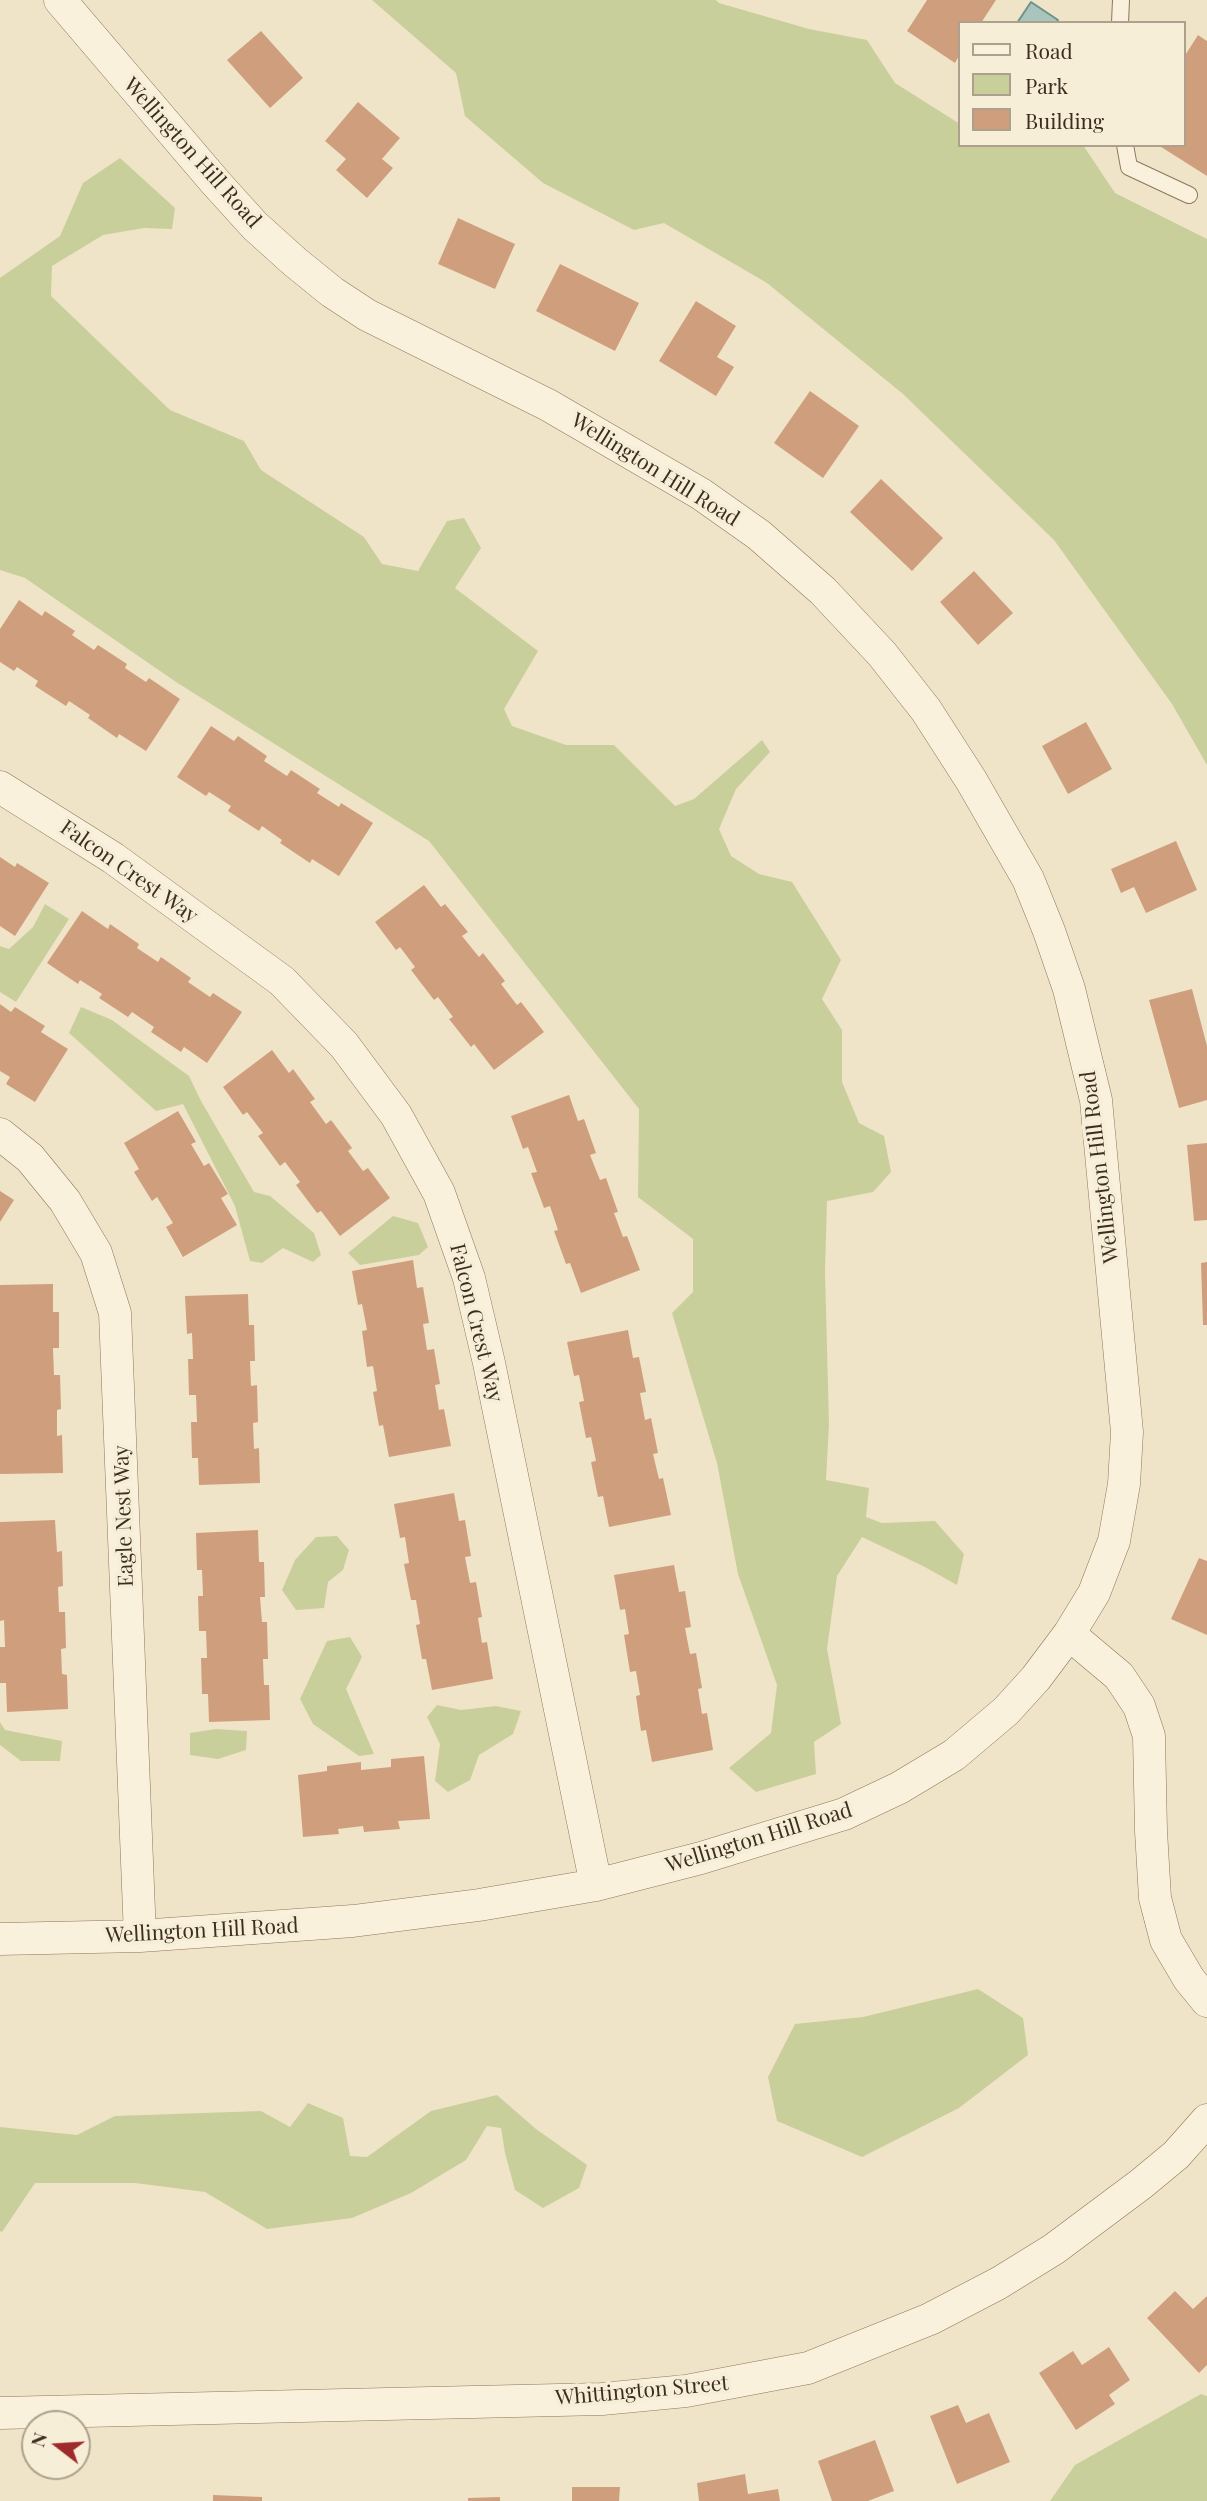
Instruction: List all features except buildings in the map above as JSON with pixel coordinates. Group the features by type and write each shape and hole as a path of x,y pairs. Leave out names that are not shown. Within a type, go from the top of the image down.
{"street":[{"name":"Wellington Hill Road","path":"0,1939 140,1936 353,1922 479,1905 596,1885 786,1833 844,1814 899,1788 954,1755 1006,1712 1069,1634 1094,1593 1114,1541 1124,1484 1127,1432 1096,1100 1069,989 1028,879 971,780 926,710 882,654 823,591 759,535 702,494 548,405 367,315 331,292 256,226 134,89 60,0"},
{"name":"Falcon Crest Way","path":"0,787 113,858 282,981 344,1045 396,1115 439,1193 469,1278 489,1363 596,1885"},
{"name":"Eagle Nest Way","path":"0,1134 30,1158 65,1201 96,1253 115,1314 140,1936"},
{"path":"1069,1634 1119,1676 1139,1706 1149,1736 1155,1898 1166,1940 1189,1979 1207,2001"},
{"name":"Whittington Street","path":"0,2413 603,2399 686,2392 808,2368 930,2319 999,2283 1055,2249 1150,2177 1175,2155 1207,2120"}],"lane":[{"path":"1119,21 1121,0"},
{"path":"1125,147 1129,167 1189,194"}],"green space":[{"path":"372,0 716,0 809,29 867,40 895,83 958,123 958,147 1084,147 1115,193 1207,239 1207,765 1172,704 1054,540 903,394 767,283 664,223 634,230 543,183 465,116 456,73"},
{"path":"120,158 175,208 172,229 144,228 103,235 52,266 51,296 170,410 244,441 261,470 364,537 382,564 418,571 447,521 464,518 481,548 455,588 538,651 504,709 512,726 566,745 614,745 675,806 694,799 762,740 770,752 736,789 719,829 731,856 759,874 792,882 841,960 822,999 842,1030 842,1082 859,1123 884,1136 891,1172 873,1192 827,1201 825,1271 829,1424 826,1480 869,1488 866,1517 882,1523 935,1521 964,1554 957,1585 862,1537 837,1576 827,1649 841,1724 814,1742 816,1774 756,1792 729,1768 771,1733 777,1685 738,1574 717,1463 672,1313 693,1292 693,1239 638,1197 639,1109 429,841 176,682 25,578 0,570 0,278 60,236 83,183"},
{"path":"45,904 69,919 16,1002 0,992 0,946 9,949 33,927"},
{"path":"81,1007 112,1020 189,1076 254,1192 270,1196 314,1233 321,1255 313,1262 283,1248 262,1263 250,1261 235,1206 183,1104 156,1111 69,1033"},
{"path":"393,1216 418,1223 428,1247 419,1255 360,1265 348,1253"},
{"path":"337,1536 349,1550 343,1570 328,1582 324,1608 296,1610 282,1590 295,1560 316,1537"},
{"path":"350,1637 362,1657 346,1689 374,1754 359,1756 313,1724 300,1699 327,1641"},
{"path":"437,1705 461,1710 496,1706 521,1711 513,1734 479,1755 470,1780 448,1792 435,1781 440,1744 427,1717"},
{"path":"0,1722 5,1730 62,1741 60,1761 21,1761 0,1745"},
{"path":"216,1729 247,1731 246,1750 218,1759 190,1755 190,1733"},
{"path":"978,1989 1023,2018 1028,2055 959,2108 862,2157 777,2121 768,2077 795,2024 863,2017"},
{"path":"497,2095 536,2129 587,2165 579,2188 543,2208 515,2190 501,2128 487,2126 466,2160 411,2193 352,2218 267,2229 205,2192 135,2183 35,2183 2,2232 0,2231 0,2127 77,2135 115,2116 261,2111 290,2127 308,2103 343,2118 350,2156 367,2157 431,2111"},
{"path":"1201,2394 1207,2396 1207,2501 1050,2501 1075,2465"}],"water":[{"path":"1031,2 1058,20 1057,21 1018,21"}]}
